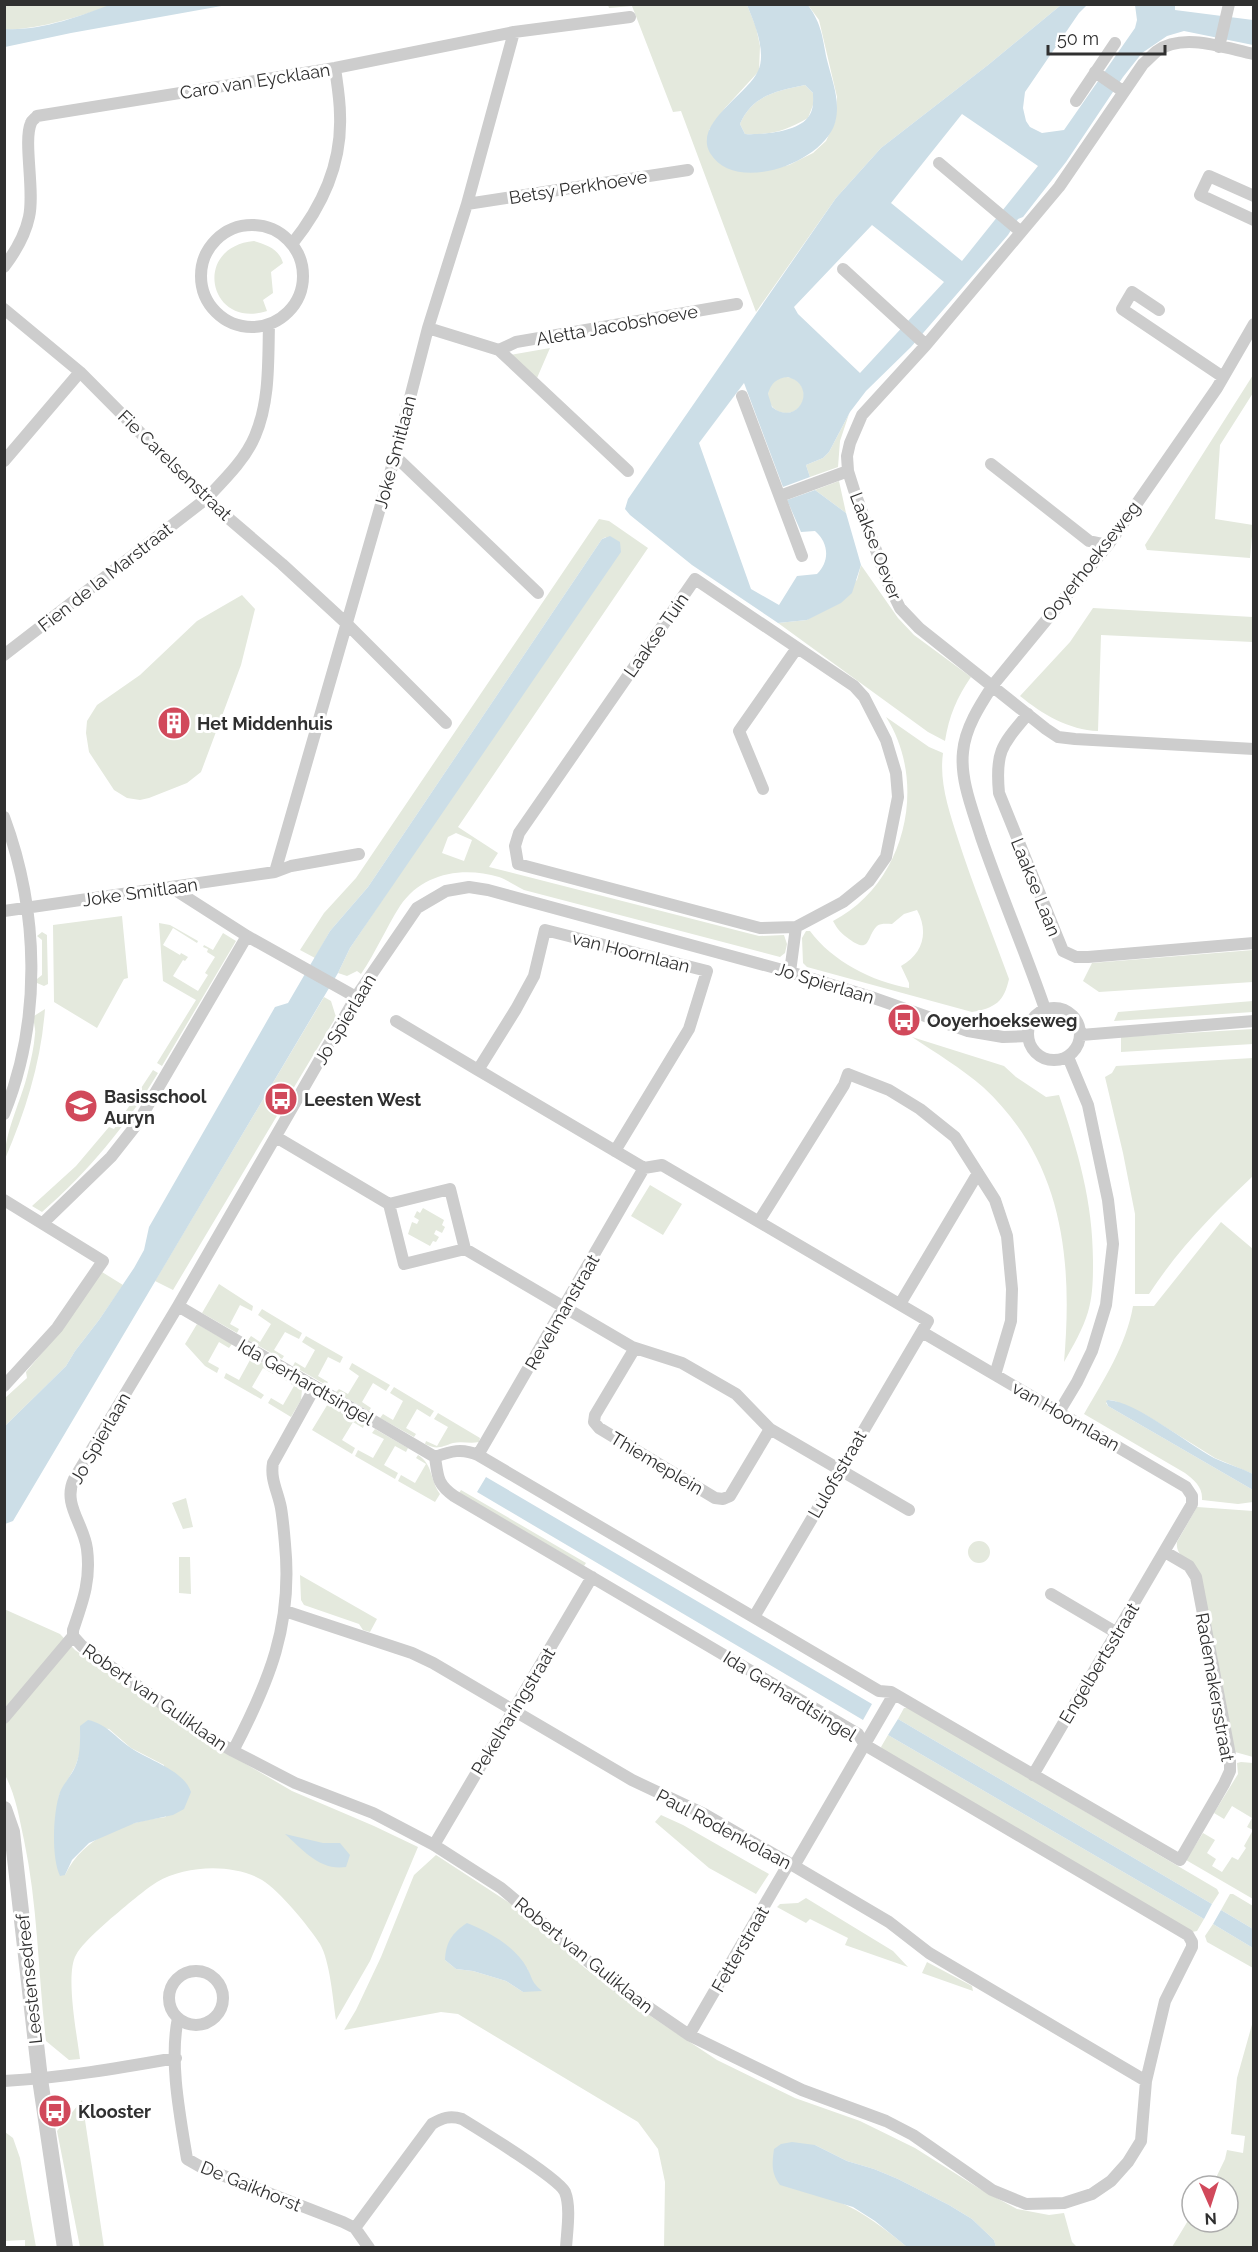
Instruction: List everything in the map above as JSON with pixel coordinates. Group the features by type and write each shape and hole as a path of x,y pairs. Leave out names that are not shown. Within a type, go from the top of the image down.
{"street":[{"path":"1219,47 1229,8"},
{"name":"Caro van Eycklaan","path":"4,267 22,242 30,216 32,195 29,135 31,122 38,116 335,68 514,32 630,17"},
{"name":"Joke Smitlaan","path":"275,873 313,747 346,622 395,456 428,328 467,204 514,32"},
{"name":"Laakse Oever","path":"993,685 919,628 900,608 888,583 848,471 849,443 862,415 926,345 1059,187 1143,64 1156,51 1182,42 1254,54"},
{"path":"1076,101 1115,43"},
{"path":"292,244 307,224 327,188 337,156 340,115 335,68"},
{"path":"1095,72 1124,92"},
{"path":"939,163 1021,232"},
{"name":"Betsy Perkhoeve","path":"467,204 688,170"},
{"path":"1254,196 1209,176 1200,195 1254,220"},
{"path":"246,225 264,226 275,230 292,244 303,268 300,295 288,312 269,324 252,327 233,323 217,312 206,298 201,279 203,262 207,253 221,236 246,225"},
{"path":"843,269 926,345"},
{"path":"1160,310 1132,292 1122,309 1223,377"},
{"name":"Aletta Jacobshoeve","path":"499,350 516,342 737,304"},
{"name":"Fie Carelsenstraat","path":"4,309 81,372 206,499 346,622 446,723"},
{"name":"Fien de la Marstraat","path":"4,655 206,499 231,473 255,437 264,410 269,324"},
{"name":"Ooyerhoekseweg","path":"1045,1009 994,875 970,803 963,764 963,750 977,710 993,685 1108,545 1223,377 1254,324"},
{"name":"Aletta Jacobshoeve","path":"428,328 499,350 628,471"},
{"path":"4,461 81,372"},
{"path":"742,396 802,556"},
{"path":"395,456 538,593"},
{"path":"991,464 1089,541 1108,545"},
{"name":"Laakse Oever","path":"780,496 848,471"},
{"name":"Laakse Tuin","path":"695,579 854,686 864,697 886,740 896,773 898,797 886,857 869,881 843,902 796,927 760,928 518,864 515,846 519,833 695,579"},
{"path":"763,789 739,731 797,648"},
{"path":"993,685 1058,736 1109,742 1254,749"},
{"name":"Laakse Laan","path":"1028,714 1002,749 996,767 999,793 1063,951 1076,957 1088,957 1254,943"},
{"path":"4,817 21,871 27,908 31,974 28,1015 17,1072 4,1114"},
{"name":"Joke Smitlaan","path":"4,911 275,873 291,866 359,855"},
{"name":"Jo Spierlaan","path":"4,1718 73,1636 85,1597 88,1571 87,1547 82,1527 70,1504 70,1486 178,1306 356,997 417,908 446,891 470,887 488,890 790,972 872,997 968,1031 1003,1037 1028,1036"},
{"path":"172,888 247,936 356,997"},
{"path":"790,972 796,927"},
{"name":"van Hoornlaan","path":"478,1070 534,975 545,930 706,971 689,1029 615,1150"},
{"path":"43,1223 111,1157 137,1124 247,936"},
{"path":"1055,1007 1074,1016 1081,1035 1074,1051 1058,1060 1047,1059 1037,1054 1028,1036 1032,1020 1045,1009 1055,1007"},
{"path":"396,1021 644,1168 662,1165 900,1304 928,1321 922,1332"},
{"path":"1081,1035 1254,1021"},
{"path":"1059,1412 1092,1351 1106,1305 1113,1244 1108,1200 1088,1105 1068,1056"},
{"path":"759,1221 844,1085 848,1074 889,1090 920,1109 955,1137 995,1200 1007,1236 1012,1289 1011,1321 995,1375"},
{"path":"276,1137 389,1204 450,1189 465,1249"},
{"name":"Revelmanstraat","path":"478,1455 644,1168"},
{"path":"900,1304 978,1173"},
{"path":"4,1200 103,1261 57,1328 4,1386"},
{"path":"389,1204 404,1264 465,1249 635,1348 682,1363 736,1394 770,1429 909,1510"},
{"name":"Ida Gerhardtsingel","path":"178,1306 435,1457 438,1479 443,1488 858,1734 865,1745 1188,1935 1192,1942"},
{"name":"van Hoornlaan","path":"922,1332 1186,1486 1192,1496 1192,1504 1165,1552"},
{"name":"Lulofsstraat","path":"754,1617 922,1332"},
{"name":"Thiemeplein","path":"635,1348 595,1415 594,1422 598,1428 716,1498 730,1496 770,1429"},
{"path":"232,1751 258,1702 273,1661 285,1611 286,1554 281,1506 272,1469 276,1457 315,1387"},
{"path":"435,1457 452,1450 468,1450 478,1455 879,1691 894,1694 1033,1775"},
{"name":"Engelbertsstraat","path":"1033,1775 1165,1552"},
{"name":"Rademakersstraat","path":"1033,1775 1180,1860 1224,1784 1230,1771 1230,1755 1196,1577 1189,1566 1165,1552"},
{"name":"Pekelharingstraat","path":"434,1845 592,1577"},
{"path":"1051,1594 1118,1633"},
{"name":"Paul Rodenkolaan","path":"285,1611 412,1653 632,1780 704,1814 791,1864 889,1922 929,1953 1146,2081"},
{"name":"Robert van Guliklaan","path":"73,1636 82,1646 208,1737 295,1783 373,1813 434,1845 501,1888 616,1985 689,2035 802,2090 886,2121 913,2135 992,2190 1026,2204 1064,2203 1092,2194 1112,2181 1128,2162 1141,2141 1146,2081 1165,2001 1190,1951 1192,1942"},
{"name":"Fetterstraat","path":"689,2035 894,1694"},
{"name":"Leestensedreef","path":"4,1809 12,1833 40,2079 65,2247"},
{"name":"De Gaikhorst","path":"178,2018 195,2025 213,2020 223,2004 224,1995 216,1979 200,1971 192,1971 177,1979 169,1995 170,2003 178,2018 175,2035 176,2058 187,2160 355,2228"},
{"path":"4,2081 40,2079 176,2058"},
{"path":"369,2247 355,2228 432,2124 452,2116 462,2119 562,2187 566,2193 567,2204 566,2247"}],"shaded area":[{"path":"112,4 227,5 5,47 5,29 45,25"},
{"path":"4,5 112,5 60,21 7,30 5,29"},
{"path":"608,5 747,5 756,27 760,46 759,71 725,108 709,130 759,172 789,165 813,153 826,141 835,122 837,97 819,20 808,5 1061,5 881,148 836,198 756,312 681,111 673,112 632,6 609,8"},
{"path":"747,5 808,5 821,31 837,107 835,123 827,137 814,150 797,161 777,169 757,173 738,172 722,165 710,153 707,142 709,131 715,120 758,71 760,46","holes":["805,85 813,93 811,113 797,126 770,133 745,134 740,124 745,114 758,100 775,92"]},
{"path":"1061,5 1087,5 1079,13 1025,92 1023,108 1030,127 1042,133 1064,130 1135,28 1137,20 1135,5 1175,5 1175,10 1253,20 1253,45 1184,31 1167,36 1142,53 1123,77 1066,162 1023,217 1018,219 1008,235 911,347 866,391 850,412 829,452 823,458 806,465 810,477 783,487 744,383 699,443 751,589 779,605 797,576 817,574 821,569 826,558 823,541 815,531 801,532 787,500 815,490 846,513 861,565 852,593 841,603 807,620 778,623 692,565 630,515 625,509 628,499 836,198 881,148","holes":["962,114 1038,166 962,261 891,203","872,225 944,282 860,373 798,314 794,307","788,377 802,388 801,403 797,409 790,412 781,412 772,407 768,394 775,382"]},
{"path":"805,85 813,93 813,105 808,118 778,131 745,134 740,124 745,114 758,100 775,92"},
{"path":"254,241 275,251 283,263 271,272 273,293 263,300 267,311 247,314 232,309 221,299 215,285 215,271 221,257 234,247"},
{"path":"550,348 537,378 510,355"},
{"path":"1253,375 1253,393 1220,445 1215,519 1253,525 1250,558 1147,550 1145,545"},
{"path":"786,377 798,383 804,395 798,407 786,413 774,407 768,395 774,383"},
{"path":"849,414 840,441 838,467 810,477 806,465 823,458 829,452"},
{"path":"839,481 846,513 815,490"},
{"path":"599,519 609,521 648,548 458,827 498,853 489,867 759,936 784,935 787,944 785,953 780,957 524,890 499,877 471,872 444,875 420,886 400,906 361,974 357,971 347,976 338,973 350,948 389,890 606,537 602,539 368,887 330,931 315,958 300,950 324,913 356,878","holes":["456,833 472,840 464,861 442,853 448,837"]},
{"path":"610,536 620,542 621,552 350,948 338,973 13,1521 5,1524 5,1426 66,1366 99,1320 134,1268 144,1250 149,1227 275,1007 288,1003 330,931 368,887 602,539"},
{"path":"861,565 898,618 914,635 971,677 954,707 945,741 928,732 778,623 807,620 857,580"},
{"path":"242,595 255,609 241,665 201,772 187,783 149,798 140,800 127,798 114,790 89,752 87,721 97,705 140,675 197,621"},
{"path":"1093,608 1253,617 1253,642 1101,635 1098,731 1077,728 1056,720 1020,696 1070,642"},
{"path":"886,717 929,747 943,753 942,775 951,818 1009,979 1001,998 987,1008 972,1012 807,967 803,963 802,938 806,931 810,931 830,952 854,968 881,981 909,988 901,966 914,955 922,942 923,926 917,910 904,914 892,924 877,926 865,945 846,937 833,921 858,904 878,883 893,858 903,830 907,801 906,772 899,743"},
{"path":"122,916 128,978 124,979 97,1028 54,1002 53,925"},
{"path":"159,923 170,925 198,941 197,943 173,928 163,945 188,957 185,961 183,960 173,976 198,991 215,957 207,952 208,949 203,947 204,945 213,950 223,933 236,941 162,1066 157,1063 196,1000 163,981"},
{"path":"42,932 47,935 48,984 44,986 37,983 37,979 42,975 42,940 37,936"},
{"path":"1253,950 1253,982 1099,992 1083,981 1092,963"},
{"path":"324,997 331,1001 336,1017 173,1290 155,1281"},
{"path":"1253,1001 1253,1012 1114,1021 1118,1012"},
{"path":"45,1009 40,1048 31,1086 5,1159 7,1138 32,1053 35,1032 34,1016"},
{"path":"1253,1029 1253,1044 1121,1052 1121,1037"},
{"path":"912,1037 1004,1066 1046,1097 1059,1095 1083,1177 1090,1218 1093,1261 1092,1293 1088,1312 1081,1331 1064,1362 1066,1286 1063,1249 1057,1214 1046,1179 1031,1147 1010,1116 983,1087"},
{"path":"1253,1058 1253,1176 1198,1232 1149,1294 1135,1294 1135,1214 1105,1077 1112,1073 1116,1066"},
{"path":"153,1070 158,1073 146,1093 91,1164 42,1212 32,1206 76,1166 109,1127 114,1129"},
{"path":"650,1185 682,1204 663,1235 631,1216"},
{"path":"423,1208 444,1220 442,1225 445,1227 442,1233 436,1230 434,1234 439,1237 430,1246 408,1234 412,1222 417,1224 419,1220 414,1217 417,1211 420,1213"},
{"path":"1221,1222 1253,1249 1253,1474 1215,1458 1146,1415 1115,1401 1110,1400 1106,1403 1253,1490 1253,1502 1238,1504 1202,1500 1195,1481 1185,1473 1084,1414 1120,1349 1133,1306 1154,1306"},
{"path":"102,1272 123,1285 66,1366 5,1426 5,1398 27,1378 26,1372 57,1335"},
{"path":"219,1284 253,1306 252,1311 240,1305 230,1324 239,1329 237,1333 202,1313"},
{"path":"262,1309 302,1333 299,1339 285,1332 274,1350 284,1356 282,1359 248,1340 251,1336 260,1342 271,1324 258,1315"},
{"path":"197,1324 232,1344 229,1348 219,1342 208,1362 219,1368 217,1373 205,1366 185,1344"},
{"path":"306,1336 343,1357 340,1363 328,1357 318,1376 328,1382 326,1385 293,1366 295,1362 305,1368 315,1350 302,1342"},
{"path":"242,1351 275,1370 273,1374 263,1368 252,1387 264,1395 261,1399 224,1378 226,1373 239,1380 250,1360 241,1354"},
{"path":"352,1363 390,1385 386,1391 373,1383 362,1402 371,1408 369,1411 336,1392 339,1389 348,1394 359,1376 349,1369"},
{"path":"286,1377 296,1382 302,1390 301,1400 291,1417 268,1403 271,1398 283,1405 294,1386 285,1380"},
{"path":"394,1387 434,1411 430,1417 417,1409 406,1428 416,1434 414,1437 380,1418 383,1414 393,1420 403,1401 390,1393"},
{"path":"1106,1401 1119,1402 1147,1415 1203,1452 1253,1474 1253,1490 1108,1406"},
{"path":"329,1402 365,1423 363,1428 353,1422 342,1440 355,1448 352,1454 312,1430"},
{"path":"438,1413 480,1438 479,1442 456,1442 442,1447 425,1444 426,1441 437,1446 448,1427 434,1419"},
{"path":"375,1429 408,1448 406,1452 395,1446 384,1465 398,1473 395,1479 355,1456 358,1450 373,1458 384,1439 372,1433"},
{"path":"418,1455 423,1459 429,1468 440,1494 435,1502 398,1481 401,1475 415,1483 426,1464 416,1458"},
{"path":"486,1477 872,1704 863,1720 477,1492"},
{"path":"461,1490 586,1563 584,1566 459,1493"},
{"path":"186,1498 193,1527 183,1529 172,1503"},
{"path":"1197,1507 1253,1511 1253,1757 1235,1752 1197,1570 1183,1558 1177,1547 1177,1542"},
{"path":"979,1541 987,1544 990,1552 987,1560 979,1563 971,1560 968,1552 971,1544"},
{"path":"179,1557 190,1557 191,1594 179,1593"},
{"path":"300,1575 377,1619 370,1632 363,1630 359,1624 304,1605 301,1600"},
{"path":"4,1609 60,1634 75,1650 210,1743 292,1791 418,1847 370,1961 336,2020 329,1970 320,1944 294,1910 269,1885 237,1871 210,1868 182,1872 157,1882 100,1928 76,1955 73,1964 72,1990 80,2059 69,2060 46,2041 29,1865 17,1807 5,1775","holes":["80,1726 109,1729 131,1748 164,1765 166,1817 121,1827 107,1833 83,1850 65,1875 58,1806 59,1795 80,1753"]},
{"path":"904,1708 909,1708 1217,1889 1219,1893 1212,1904 898,1719"},
{"path":"898,1719 1212,1904 1204,1919 888,1735"},
{"path":"88,1720 101,1725 131,1748 173,1772 187,1784 191,1792 184,1809 173,1815 135,1823 89,1843 72,1860 65,1875 60,1876 54,1846 58,1801 60,1792 77,1762 80,1726"},
{"path":"888,1735 1204,1919 1197,1931 1192,1932 882,1749"},
{"path":"1237,1763 1253,1763 1253,1830 1247,1827 1252,1818 1232,1806 1224,1819 1214,1813 1238,1774"},
{"path":"661,1815 769,1874 756,1894 709,1868 655,1822"},
{"path":"1253,1830 1253,1899 1186,1860 1203,1833 1215,1840 1207,1853 1216,1859 1212,1866 1222,1872 1232,1857 1238,1860"},
{"path":"285,1834 323,1843 340,1843 350,1855 346,1867 320,1863 305,1853"},
{"path":"436,1855 519,1909 585,1968 652,2017 717,2060 795,2098 860,2121 915,2148 980,2189 1017,2209 1049,2215 1064,2213 1072,2242 1077,2247 996,2247 994,2240 972,2219 949,2205 898,2179 847,2161 815,2145 837,2201 882,2227 907,2247 664,2247 665,2182 658,2149 638,2122 458,2014 441,2012 344,2030 381,1957 414,1875","holes":["445,1960 527,1968 532,1981 523,1992 506,1981 473,1971 456,1969"]},
{"path":"1230,1894 1253,1906 1253,1929 1221,1910"},
{"path":"806,1898 893,1951 908,1967 845,1945 848,1938 810,1919 806,1923 777,1907 780,1904 798,1903"},
{"path":"1221,1910 1253,1929 1253,1948 1213,1924"},
{"path":"467,1923 509,1946 522,1960 534,1982 542,1991 523,1992 506,1981 473,1971 456,1969 445,1960 451,1939 457,1930"},
{"path":"1213,1924 1253,1948 1253,1968 1207,1942 1205,1936"},
{"path":"927,1962 972,1986 973,1991 922,1973"},
{"path":"1253,2021 1253,2247 1172,2247 1180,2234 1240,2234 1240,2174 1218,2174 1227,2150 1243,2153 1245,2136 1231,2134 1237,2078"},
{"path":"82,2100 104,2247 80,2247 57,2131"},
{"path":"5,2132 13,2138 20,2158 36,2247 25,2247 25,2240 5,2241"},
{"path":"792,2142 815,2145 847,2161 898,2179 949,2205 972,2219 994,2240 996,2247 907,2247 875,2221 853,2207 780,2185 773,2168 774,2149 781,2144"}],"place":[{"name":"Het Middenhuis","path":"174,723"},
{"name":"Ooyerhoekseweg","path":"904,1020"},
{"name":"Leesten West","path":"281,1099"},
{"name":"Basisschool Auryn","path":"81,1106"},
{"name":"Klooster","path":"55,2111"}]}
